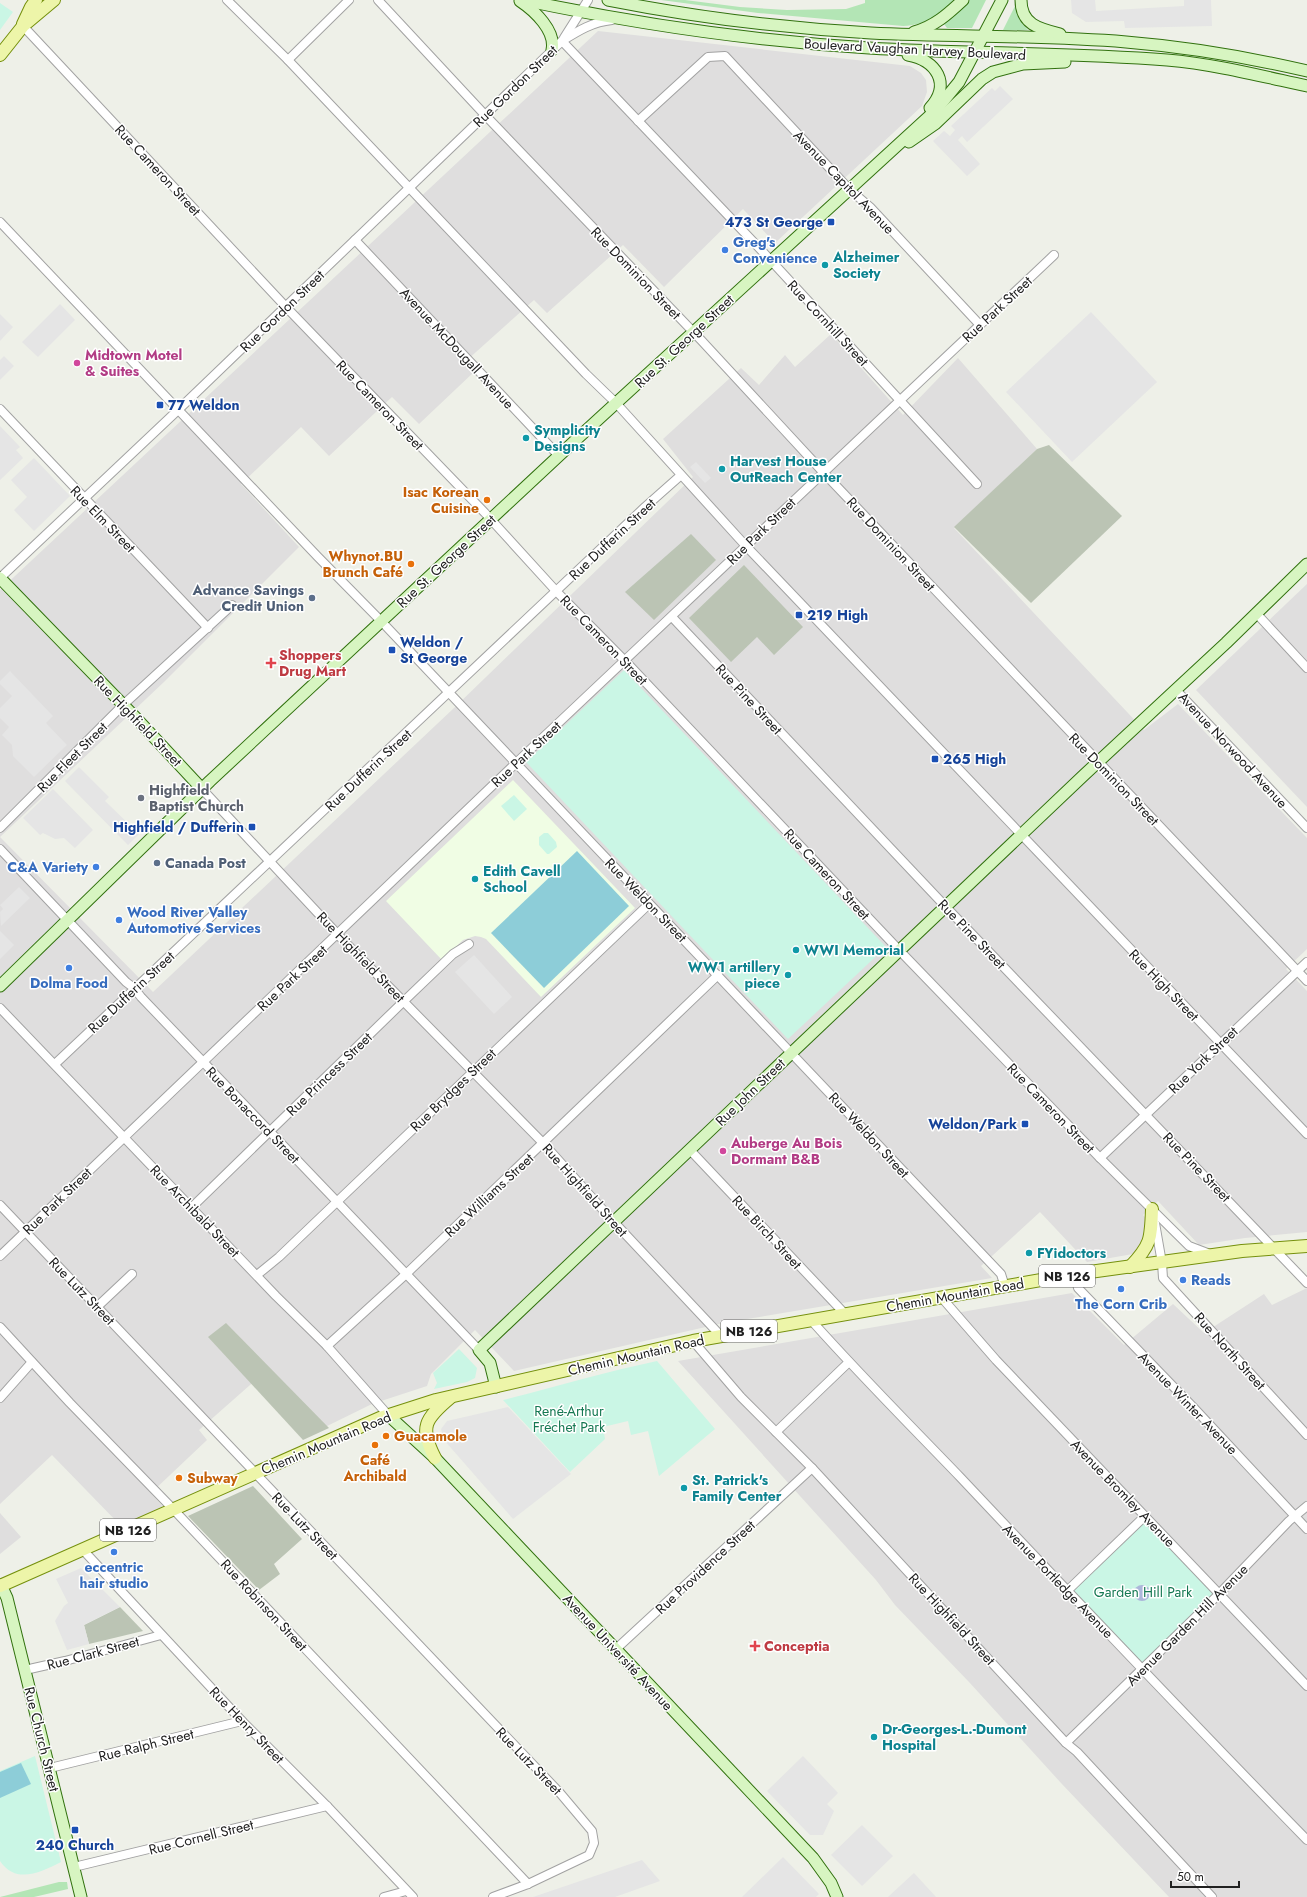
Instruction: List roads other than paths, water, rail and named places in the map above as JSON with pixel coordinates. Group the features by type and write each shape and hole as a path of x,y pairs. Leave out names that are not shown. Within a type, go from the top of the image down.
{"main road":[{"path":"23,26 31,7 36,0"},
{"path":"0,55 23,26 54,0"},
{"path":"518,0 528,6 538,16 550,33 554,43 552,50"},
{"name":"Boulevard Vaughan Harvey Boulevard","path":"523,0 619,19 747,38 870,48 1148,59 1184,62 1225,68 1307,86"},
{"name":"Boulevard Vaughan Harvey Boulevard","path":"608,0 731,19 806,27 907,34 1086,39 1137,43 1247,57 1307,71"},
{"path":"907,34 935,24 963,0"},
{"name":"Rue St. George Street","path":"0,986 202,789 381,621 693,332 890,154 949,96 1002,0"},
{"path":"1022,0 1024,15 1036,28 1086,39"},
{"path":"870,48 923,59 934,67 939,78 940,87 936,100 910,127 890,154"},
{"path":"890,154 925,132 982,79 997,70 1023,64 1148,59"},
{"name":"Rue John Street","path":"479,1350 612,1221 690,1150 791,1052 1176,690 1307,564"},
{"name":"Rue Highfield Street","path":"0,578 202,789"},
{"path":"1130,1267 1144,1252 1151,1236 1152,1209"},
{"name":"Chemin Mountain Road","path":"0,1584 83,1550 388,1415 452,1396 693,1341 845,1314 1075,1274 1212,1255 1307,1246"},
{"name":"Rue Bonaccord Street","path":"479,1350 490,1363 496,1387"},
{"path":"435,1458 429,1446 425,1432 426,1426 432,1413 452,1396"},
{"name":"Avenue Université Avenue","path":"388,1415 435,1458 813,1858 831,1883 837,1897"},
{"name":"Rue Church Street","path":"0,1584 7,1598 81,1897"}],"street":[{"name":"Rue High Street","path":"227,0 288,60 586,374 616,403 680,476 745,546 1220,1044 1307,1133"},
{"path":"288,60 349,0"},
{"name":"Rue Dominion Street","path":"378,0 485,115 693,332 823,472 1307,981"},
{"name":"Rue Gordon Street","path":"562,42 588,0"},
{"name":"Rue Gordon Street","path":"0,578 286,307 552,50 590,25 599,21 619,19"},
{"name":"Rue Cameron Street","path":"23,26 286,307 491,520 557,592 625,660 899,950 1100,1158 1189,1246 1212,1255"},
{"name":"Rue Cornhill Street","path":"562,42 771,261 976,484"},
{"name":"Avenue Capitol Avenue","path":"638,121 708,57 725,56 850,190 870,207 980,325"},
{"name":"Rue Weldon Street","path":"0,222 318,558 381,621 1001,1274 1005,1287"},
{"name":"Avenue McDougall Avenue","path":"355,240 559,456"},
{"name":"Rue Park Street","path":"0,1256 516,763 1054,255"},
{"name":"Rue Elm Street","path":"0,409 208,628"},
{"name":"Rue Dufferin Street","path":"56,1064 134,988 557,592 645,507 680,476"},
{"name":"Rue Fleet Street","path":"0,828 123,705 232,605"},
{"path":"1256,613 1307,668"},
{"name":"Rue Pine Street","path":"672,617 946,907 1147,1114 1307,1282"},
{"name":"Avenue Norwood Avenue","path":"1176,690 1307,828"},
{"name":"Rue Highfield Street","path":"202,789 337,934 544,1144 612,1221 721,1336"},
{"name":"Rue Bonaccord Street","path":"0,849 479,1350"},
{"name":"Rue Brydges Street","path":"257,1275 279,1257 649,904"},
{"name":"Rue Princess Street","path":"191,1208 453,954 469,944"},
{"name":"Rue York Street","path":"1100,1158 1307,962"},
{"name":"Rue Williams Street","path":"327,1346 406,1275 544,1144 718,975"},
{"name":"Rue Archibald Street","path":"0,1008 56,1064 191,1208 327,1346 388,1415"},
{"name":"Rue Birch Street","path":"690,1150 845,1314"},
{"name":"Rue Lutz Street","path":"0,1205 98,1306 554,1787 592,1831 594,1843 589,1855 528,1884"},
{"path":"1152,1209 1162,1263"},
{"name":"Rue North Street","path":"1162,1263 1163,1278 1307,1435"},
{"path":"98,1306 132,1274"},
{"name":"Avenue Winter Avenue","path":"1075,1274 1078,1288 1189,1402 1307,1529"},
{"name":"Avenue Bromley Avenue","path":"942,1298 996,1360 1307,1686"},
{"name":"Avenue Portledge Avenue","path":"811,1320 849,1362 1067,1591 1143,1668 1218,1749 1307,1840"},
{"name":"Rue Robinson Street","path":"0,1327 528,1884"},
{"name":"Rue Highfield Street","path":"693,1341 741,1397 812,1468 1066,1743 1077,1752 1212,1897"},
{"path":"0,1398 32,1362"},
{"path":"776,1432 849,1362"},
{"name":"Rue Providence Street","path":"616,1649 812,1468"},
{"name":"Avenue Garden Hill Avenue","path":"1066,1743 1307,1506"},
{"path":"1067,1591 1145,1516"},
{"name":"Rue Henry Street","path":"83,1550 242,1721 327,1806 410,1894"},
{"name":"Rue Clark Street","path":"25,1670 65,1661 161,1635"},
{"name":"Rue Ralph Street","path":"50,1768 242,1721"},
{"name":"Rue Cornell Street","path":"74,1868 327,1806"},
{"path":"494,1897 528,1884"},
{"path":"384,1897 410,1894"}],"place":[{"name":"473 St George","path":"831,222"},
{"name":"Greg's Convenience","path":"725,250"},
{"name":"Alzheimer Society","path":"825,265"},
{"name":"Midtown Motel & Suites","path":"77,363"},
{"name":"77 Weldon","path":"160,405"},
{"name":"Symplicity Designs","path":"526,438"},
{"name":"Harvest House OutReach Center","path":"722,469"},
{"name":"Isac Korean Cuisine","path":"487,500"},
{"name":"Whynot.BU Brunch Café","path":"411,564"},
{"name":"Advance Savings Credit Union","path":"312,598"},
{"name":"219 High","path":"799,615"},
{"name":"Weldon / St George","path":"392,650"},
{"name":"Shoppers Drug Mart","path":"271,663"},
{"name":"265 High","path":"935,759"},
{"name":"Highfield Baptist Church","path":"141,798"},
{"name":"Highfield / Dufferin","path":"252,827"},
{"name":"Canada Post","path":"157,863"},
{"name":"C&A Variety","path":"96,867"},
{"name":"Edith Cavell School","path":"475,879"},
{"name":"Wood River Valley Automotive Services","path":"119,920"},
{"name":"WWI Memorial","path":"796,950"},
{"name":"Dolma Food","path":"69,968"},
{"name":"WW1 artillery piece","path":"788,975"},
{"name":"Weldon/Park","path":"1025,1124"},
{"name":"Auberge Au Bois Dormant B&B","path":"723,1151"},
{"name":"FYidoctors","path":"1029,1253"},
{"name":"Reads","path":"1183,1280"},
{"name":"The Corn Crib","path":"1121,1289"},
{"name":"Guacamole","path":"386,1436"},
{"name":"Café Archibald","path":"375,1445"},
{"name":"Subway","path":"179,1478"},
{"name":"St. Patrick's Family Center","path":"684,1488"},
{"name":"eccentric hair studio","path":"114,1552"},
{"name":"Conceptia","path":"755,1646"},
{"name":"Dr-Georges-L.-Dumont Hospital","path":"874,1737"},
{"name":"240 Church","path":"75,1830"}],"park label":[{"name":"René-Arthur Fréchet Park","path":"569,1420"},
{"name":"Garden Hill Park","path":"1143,1592"}]}
